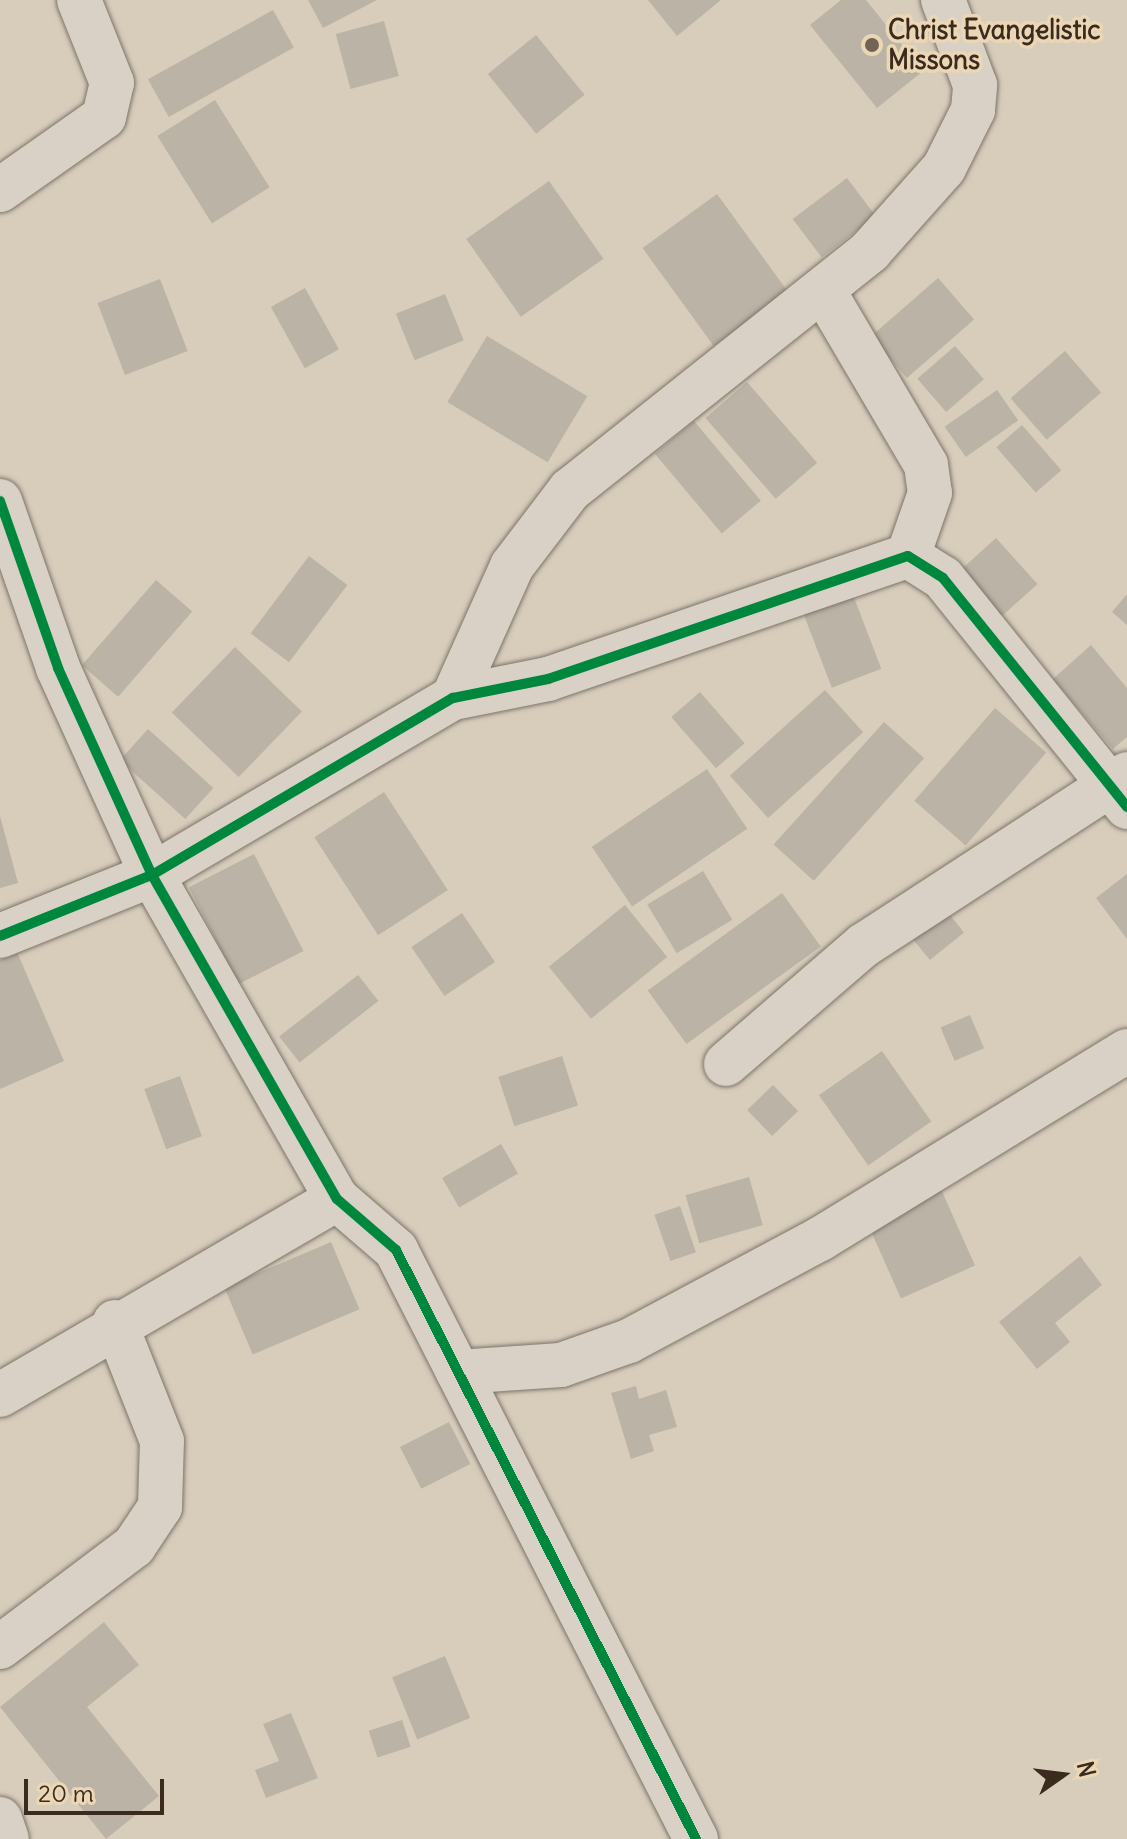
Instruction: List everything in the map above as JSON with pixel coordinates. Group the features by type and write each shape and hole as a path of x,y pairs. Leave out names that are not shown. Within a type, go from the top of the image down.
{"street":[{"path":"0,190 104,117 112,83 79,0"},
{"path":"453,698 512,566 570,490 870,251 944,168 973,110 975,85 943,0"},
{"path":"823,290 926,465 930,493 908,556"},
{"path":"0,501 58,668 152,875 337,1199 396,1250 696,1839"},
{"path":"0,936 152,875 453,698 548,679 908,556"},
{"path":"726,1064 864,945 962,874 1121,789 943,578 908,556"},
{"path":"458,1372 561,1365 629,1341 820,1239 1127,1051"},
{"path":"0,1395 115,1322 337,1199"},
{"path":"0,1647 134,1546 160,1507 162,1441 115,1322"},
{"path":"0,1819 7,1839"}],"building":[{"path":"308,0 377,0 323,28"},
{"path":"648,0 721,0 677,36"},
{"path":"841,0 866,0 923,71 877,108 810,25"},
{"path":"273,10 294,48 169,117 148,79"},
{"path":"384,21 399,76 350,89 336,34"},
{"path":"536,35 584,95 536,134 488,74"},
{"path":"215,100 270,187 212,223 157,136"},
{"path":"847,178 876,216 822,257 793,219"},
{"path":"549,181 603,259 521,317 466,239"},
{"path":"717,194 788,292 714,346 643,248"},
{"path":"938,278 974,320 907,378 871,336"},
{"path":"160,279 188,351 125,375 97,303"},
{"path":"305,288 339,349 305,368 271,307"},
{"path":"445,294 464,340 415,360 396,314"},
{"path":"487,336 587,396 548,462 447,402"},
{"path":"955,346 984,379 946,412 917,379"},
{"path":"1065,351 1101,393 1047,440 1011,398"},
{"path":"747,382 817,463 776,499 705,418"},
{"path":"997,390 1018,420 966,457 945,427"},
{"path":"694,421 761,501 722,533 655,454"},
{"path":"1022,425 1061,470 1036,493 996,447"},
{"path":"996,538 1037,584 997,620 956,574"},
{"path":"309,556 347,585 289,662 251,633"},
{"path":"156,580 192,611 118,697 82,665"},
{"path":"1127,594 1127,625 1112,612"},
{"path":"853,595 881,669 832,688 804,614"},
{"path":"1091,645 1127,688 1127,737 1113,749 1053,679"},
{"path":"235,647 302,712 239,777 172,712"},
{"path":"825,690 863,732 768,818 730,776"},
{"path":"700,692 745,743 716,768 671,717"},
{"path":"995,708 1046,753 966,845 914,801"},
{"path":"884,722 924,758 814,881 774,845"},
{"path":"148,729 213,788 185,819 120,760"},
{"path":"707,769 747,829 632,906 592,847"},
{"path":"384,792 448,890 378,935 314,837"},
{"path":"0,816 18,883 0,888"},
{"path":"254,854 303,951 238,984 189,887"},
{"path":"703,871 732,920 677,953 647,904"},
{"path":"1127,874 1127,939 1096,898"},
{"path":"782,893 821,946 686,1044 648,991"},
{"path":"937,899 964,932 930,960 903,927"},
{"path":"625,905 667,957 591,1019 549,967"},
{"path":"462,913 495,962 444,996 411,947"},
{"path":"17,952 64,1061 0,1089 0,960"},
{"path":"358,975 378,1001 300,1063 279,1037"},
{"path":"970,1015 984,1048 955,1061 941,1028"},
{"path":"882,1051 931,1121 868,1166 819,1095"},
{"path":"562,1056 578,1105 514,1126 498,1077"},
{"path":"180,1076 202,1136 166,1149 144,1089"},
{"path":"773,1085 798,1111 772,1136 747,1110"},
{"path":"501,1144 518,1173 459,1207 442,1178"},
{"path":"749,1177 763,1225 699,1243 686,1195"},
{"path":"940,1187 975,1266 901,1299 866,1220"},
{"path":"680,1206 696,1252 670,1261 654,1215"},
{"path":"331,1242 360,1309 253,1355 224,1287"},
{"path":"1080,1256 1102,1285 1055,1323 1070,1342 1037,1369 999,1322"},
{"path":"636,1386 639,1399 666,1390 677,1427 649,1435 654,1451 631,1459 611,1393"},
{"path":"449,1422 470,1464 421,1489 400,1447"},
{"path":"104,1622 139,1665 87,1707 159,1796 106,1839 0,1707"},
{"path":"445,1656 470,1718 417,1739 392,1677"},
{"path":"291,1713 318,1778 266,1798 255,1770 279,1761 263,1724"},
{"path":"402,1720 411,1747 377,1757 369,1731"}],"cycle path":[{"path":"0,501 58,668 152,875 337,1199 396,1250 696,1839"},
{"path":"0,936 152,875 453,698 548,679 908,556 943,578 1127,807"}],"place":[{"name":"Christ Evangelistic Missons","path":"872,45"}]}
